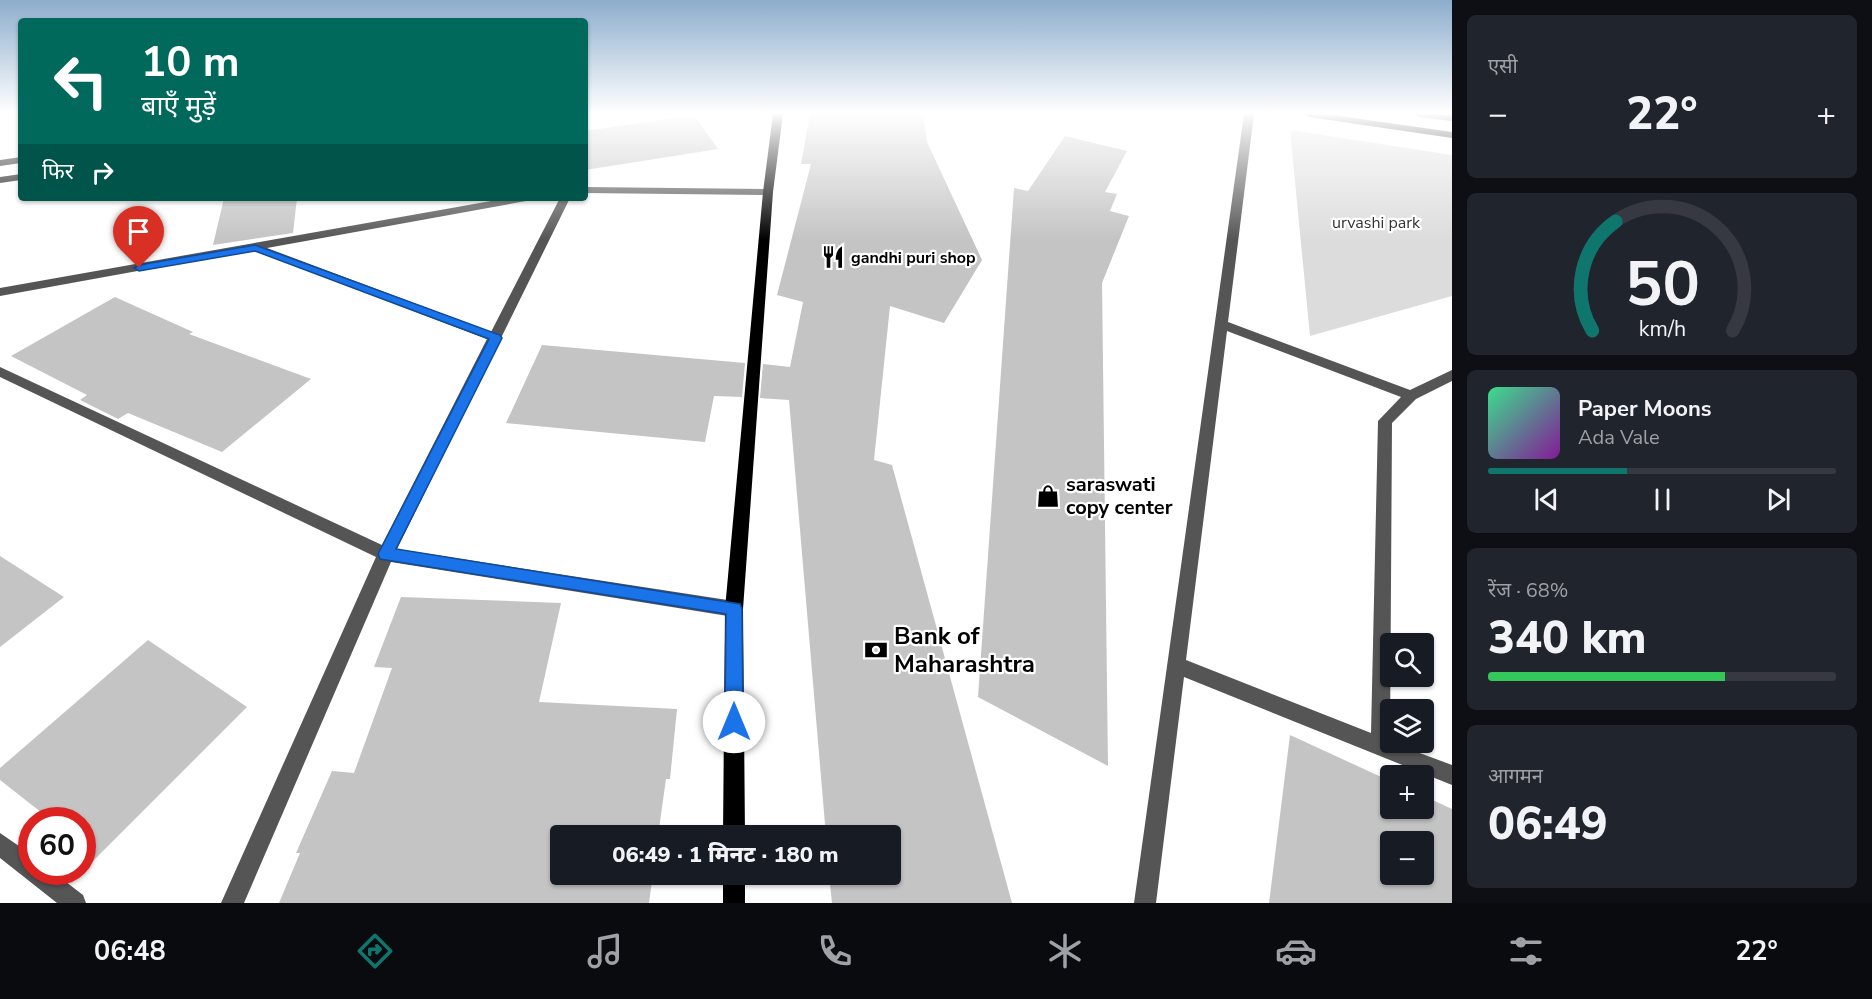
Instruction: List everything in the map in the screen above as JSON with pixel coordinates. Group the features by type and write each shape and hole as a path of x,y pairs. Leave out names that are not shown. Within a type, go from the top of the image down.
{"main road":[{"path":"734,825 734,609 773,156"},
{"path":"0,163 18,160"},
{"path":"0,180 18,177"},
{"path":"734,885 734,903"}],"street":[{"path":"1145,903 1243,156"},
{"path":"588,190 768,192"},
{"path":"0,292 510,201"},
{"path":"232,903 386,554 564,201"},
{"path":"255,248 496,338"},
{"path":"1221,324 1411,396"},
{"path":"0,372 386,554 734,609"},
{"path":"1382,699 1385,421 1411,396 1452,375"},
{"path":"1176,665 1380,747"},
{"path":"1396,753 1452,775"},
{"path":"0,844 18,858"},
{"path":"52,885 75,903"}],"green space":[{"name":"urvashi park","path":"1293,156 1452,156 1452,296 1310,336"}],"building":[{"path":"588,156 673,156 588,170"},
{"path":"802,156 934,156 982,260 944,323 890,306 874,460 892,465 1012,903 832,903 830,885 901,885 901,825 825,825 789,400 760,398 763,364 790,367 803,302 777,295 811,164 801,164"},
{"name":"saraswati copy center","path":"1051,156 1124,156 1105,192 1117,194 1110,211 1129,216 1102,283 1108,766 978,697 1014,188 1028,191"},
{"path":"223,201 297,201 293,233 213,245"},
{"path":"115,297 193,332 189,334 311,379 222,452 128,413 118,419 80,400 87,395 11,356"},
{"path":"542,345 745,363 742,397 714,396 705,442 506,423"},
{"path":"0,556 64,597 0,647"},
{"path":"401,597 561,603 539,702 677,709 670,779 666,779 660,825 550,825 550,885 651,885 649,903 279,903 300,853 296,853 332,771 354,773 392,668 374,667"},
{"path":"148,640 247,707 96,858 96,807 34,807 0,780 0,768"},
{"path":"1290,735 1380,776 1380,819 1434,819 1434,801 1452,809 1452,903 1269,903"}],"place":[{"name":"gandhi puri shop","path":"833,257"},
{"name":"saraswati copy center","path":"1048,496"},
{"name":"Bank of Maharashtra","path":"876,650"}],"route":[{"path":"139,268 255,248 496,338 386,554 734,609 734,722"}]}
